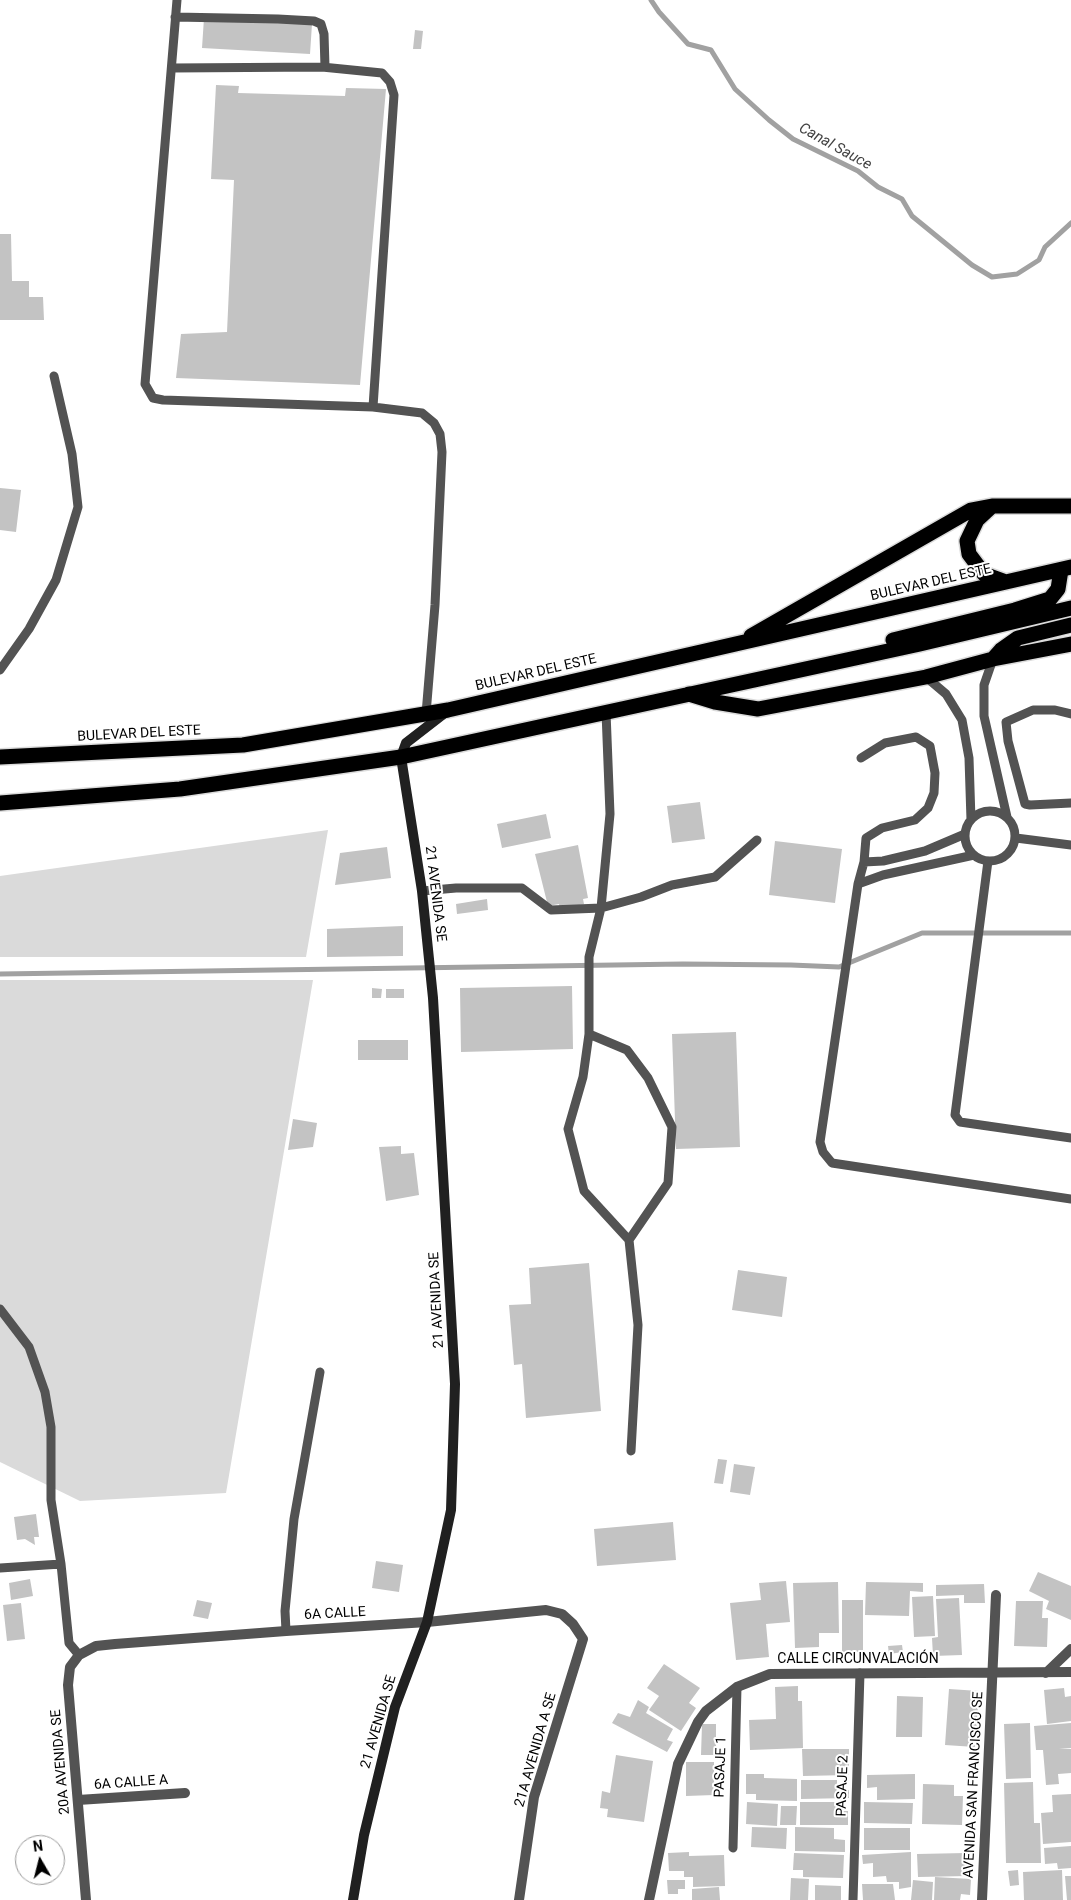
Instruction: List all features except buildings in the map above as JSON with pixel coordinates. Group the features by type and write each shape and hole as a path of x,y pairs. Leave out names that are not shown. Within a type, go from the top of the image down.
{"highway":[{"path":"738,644 971,510 992,506 1071,506"},
{"path":"992,506 977,520 967,541 969,554 984,574 1006,582"},
{"name":"BULEVAR DEL ESTE","path":"0,757 243,745 426,714 1066,568"},
{"path":"840,660 883,643 1015,610 1050,599 1058,589 1066,568"},
{"path":"0,803 180,789 401,757 920,644 1071,608"},
{"path":"993,659 1001,650 1018,638 1071,625"},
{"path":"688,694 715,702 758,709 926,677 993,659 1071,644"}],"street":[{"path":"401,757 406,743 448,710"},
{"name":"21 AVENIDA SE","path":"353,1900 364,1835 395,1707 427,1622 450,1510 455,1384 434,998 422,891 401,757"},
{"name":"AVENIDA SAN FRANCISCO SE","path":"982,1900 996,1595"},
{"name":"6A CALLE","path":"79,1655 96,1646 427,1622 546,1610 562,1614 573,1624 582,1639"},
{"name":"21A AVENIDA A SE","path":"520,1900 534,1797 582,1639"},
{"path":"1046,1673 1071,1649"},
{"name":"20A AVENIDA SE","path":"79,1655 70,1667 68,1685 86,1900"},
{"name":"CALLE CIRCUNVALACIÓN","path":"649,1900 678,1764 698,1722 706,1711 737,1686 770,1674 1071,1672"},
{"name":"6A CALLE A","path":"78,1800 185,1793"}],"lane":[{"path":"177,0 145,384 153,398 162,400 373,407 422,412 434,422 440,434 442,452 435,605 426,714"},
{"path":"176,17 278,19 321,24 324,34 325,67"},
{"path":"172,68 325,67 382,73 390,82 394,94 373,407"},
{"path":"0,670 28,629 56,580 78,507 72,454 54,376"},
{"path":"926,677 946,694 962,720 969,758 971,820 965,834 969,849 974,855 988,861 996,861 1004,858 1010,852 1016,838 1015,830 1007,817 984,716 984,685 993,659"},
{"path":"1071,714 1054,710 1033,710 1006,722 1008,741 1026,804 1071,803"},
{"path":"606,712 610,814 601,908 589,957 589,1034 582,1077 568,1129 584,1191 629,1240 638,1325 631,1451"},
{"path":"861,758 885,743 916,737 930,746 936,773 934,793 928,808 915,820 882,828 866,838 864,862 858,884 820,1142 823,1152 832,1163 1071,1199"},
{"path":"971,820 985,812 1000,813 1007,817"},
{"path":"864,862 883,861 925,851 965,834"},
{"path":"1016,838 1071,845"},
{"path":"422,891 456,888 522,888 551,910 601,908 641,897 672,885 715,877 757,840"},
{"path":"858,884 883,875 974,855"},
{"path":"988,861 955,1115 960,1122 1071,1138"},
{"path":"589,1034 627,1050 648,1078 672,1128 668,1183 629,1240"},
{"path":"0,1310 29,1347 45,1392 51,1427 51,1500 61,1564 69,1643 79,1655"},
{"path":"286,1631 285,1610 294,1519 320,1372"},
{"path":"0,1568 61,1564"},
{"name":"PASAJE 2","path":"853,1900 860,1672"},
{"name":"PASAJE 1","path":"733,1848 737,1686"}],"shaded area":[{"path":"328,830 306,957 0,957 0,876"},
{"path":"0,980 313,980 226,1493 80,1501 0,1462"}],"waterway":[{"name":"Canal Sauce","path":"651,0 659,12 688,44 711,50 735,89 769,120 793,139 858,171 878,187 902,199 912,216 972,265 992,277 1017,274 1039,260 1045,247 1071,223"},
{"path":"0,974 683,964 839,967 922,933 1071,933"}]}
